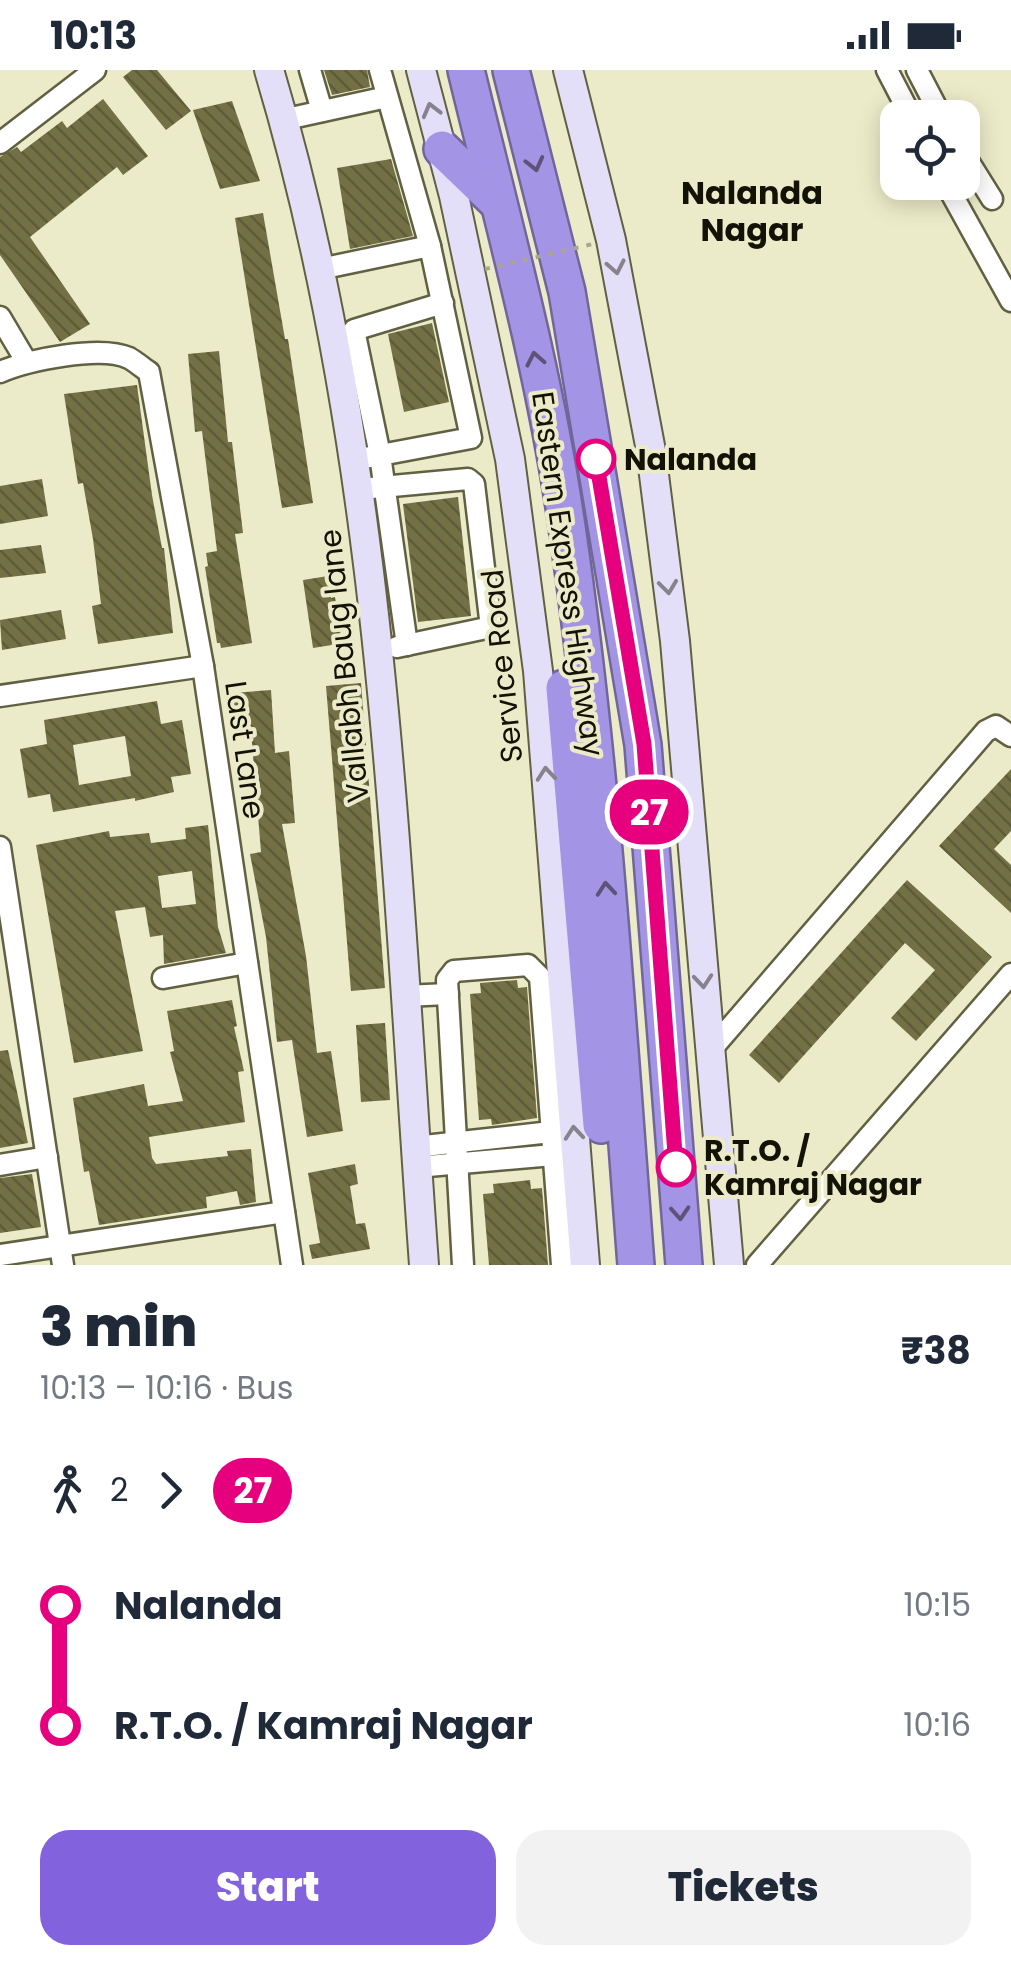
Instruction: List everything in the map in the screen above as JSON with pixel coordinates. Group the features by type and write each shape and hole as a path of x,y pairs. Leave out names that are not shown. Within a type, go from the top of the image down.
{"highway":[{"name":"Eastern Express Highway","path":"466,70 525,303 567,525 596,759 636,1265"},
{"name":"Eastern Express Highway","path":"511,70 568,292 644,744 684,1265"},
{"path":"442,149 499,204"},
{"path":"567,525 557,624 614,1265"}],"street":[{"path":"0,143 96,70"},
{"name":"Vallabh Baug lane","path":"269,70 367,458 393,648 404,996 424,1265"},
{"path":"310,70 322,112"},
{"path":"380,70 430,246 443,303 472,438 367,458 354,330 443,303"},
{"name":"Service Road","path":"420,70 442,149 510,459 535,652 585,1265"},
{"path":"568,70 611,240 650,451 675,641 729,1265"},
{"path":"887,70 903,100"},
{"path":"917,70 933,100"},
{"path":"282,120 387,97"},
{"path":"980,180 992,199"},
{"path":"956,200 1011,301"},
{"path":"320,269 430,246"},
{"path":"0,317 26,361 0,372"},
{"name":"Last Lane","path":"26,361 105,354 127,357 149,372 202,666 292,1265"},
{"path":"371,489 468,479 474,484 491,627 393,648"},
{"path":"0,696 202,666"},
{"path":"709,1052 986,731 996,726 1011,736"},
{"path":"0,846 62,1256"},
{"path":"163,978 247,963"},
{"path":"463,1265 447,980 454,971 528,965 538,972 562,1265"},
{"path":"756,1265 1011,974"},
{"path":"404,996 448,994"},
{"path":"416,1157 552,1132"},
{"path":"457,1152 553,1155"},
{"path":"0,1165 47,1157"},
{"path":"0,1256 62,1256 284,1212"}],"path":[{"path":"485,268 593,244"}],"building":[{"path":"132,70 157,70 191,111 166,130 123,77"},
{"path":"324,70 367,70 370,87 332,95"},
{"path":"103,99 148,156 123,175 117,167 30,237 90,324 60,342 0,255 0,157 17,147 21,152 62,121 67,128"},
{"path":"232,101 260,181 220,189 193,110"},
{"path":"391,159 413,236 350,249 337,168"},
{"path":"263,213 288,339 313,503 282,508 235,218"},
{"path":"432,323 449,402 404,412 388,334"},
{"path":"219,351 243,533 235,534 252,643 221,648 205,567 206,553 217,551 202,431 195,432 188,354"},
{"path":"137,385 152,495 164,548 173,633 98,644 92,606 101,604 93,539 83,483 78,484 64,394"},
{"path":"42,479 48,516 0,524 0,486"},
{"path":"458,497 471,616 418,622 403,504"},
{"path":"41,545 46,573 0,578 0,550"},
{"path":"328,576 341,637 337,638 338,644 313,648 303,580"},
{"path":"61,610 66,639 2,650 0,620"},
{"path":"361,683 385,988 351,991 326,686"},
{"path":"271,690 275,753 289,751 295,823 282,824 306,956 317,1053 331,1051 343,1131 307,1137 292,1040 277,1042 266,937 250,854 261,852 251,731 235,732 232,693"},
{"path":"157,701 161,724 182,720 191,774 171,777 174,792 53,812 50,794 28,798 20,749 47,744 44,720","holes":["125,736 131,776 79,785 73,745"]},
{"path":"1011,769 1011,831 994,849 1011,865 1011,913 939,846"},
{"path":"208,825 218,927 226,953 164,964 163,935 150,937 145,907 115,911 143,1051 74,1063 36,845 109,831 110,837 149,833 151,843 186,839 185,828","holes":["192,871 196,904 162,908 158,876"]},
{"path":"907,880 992,957 916,1041 891,1018 935,970 905,943 779,1083 749,1055"},
{"path":"517,980 518,988 527,987 537,1118 492,1125 491,1119 479,1120 470,994 481,993 480,983"},
{"path":"232,1000 244,1071 238,1072 245,1122 149,1137 156,1164 228,1156 227,1151 251,1149 256,1202 240,1205 237,1191 206,1197 207,1208 99,1225 89,1171 84,1172 73,1098 144,1084 148,1106 183,1101 170,1052 174,1051 167,1011"},
{"path":"385,1023 390,1100 361,1102 356,1025"},
{"path":"8,1050 28,1143 0,1148 0,1051"},
{"path":"355,1164 358,1184 350,1186 356,1224 365,1223 370,1249 312,1259 309,1245 320,1243 308,1173"},
{"path":"32,1174 41,1227 0,1233 0,1178"},
{"path":"530,1180 531,1189 542,1188 548,1265 489,1265 483,1194 494,1193 493,1184"}],"bus line":[{"name":"27","path":"596,459 644,744 676,1167"}],"place":[{"name":"Nalanda","path":"596,459"},
{"name":"R.T.O. / Kamraj Nagar","path":"676,1167"}],"district":[{"name":"Nalanda Nagar","path":"752,210"}]}
